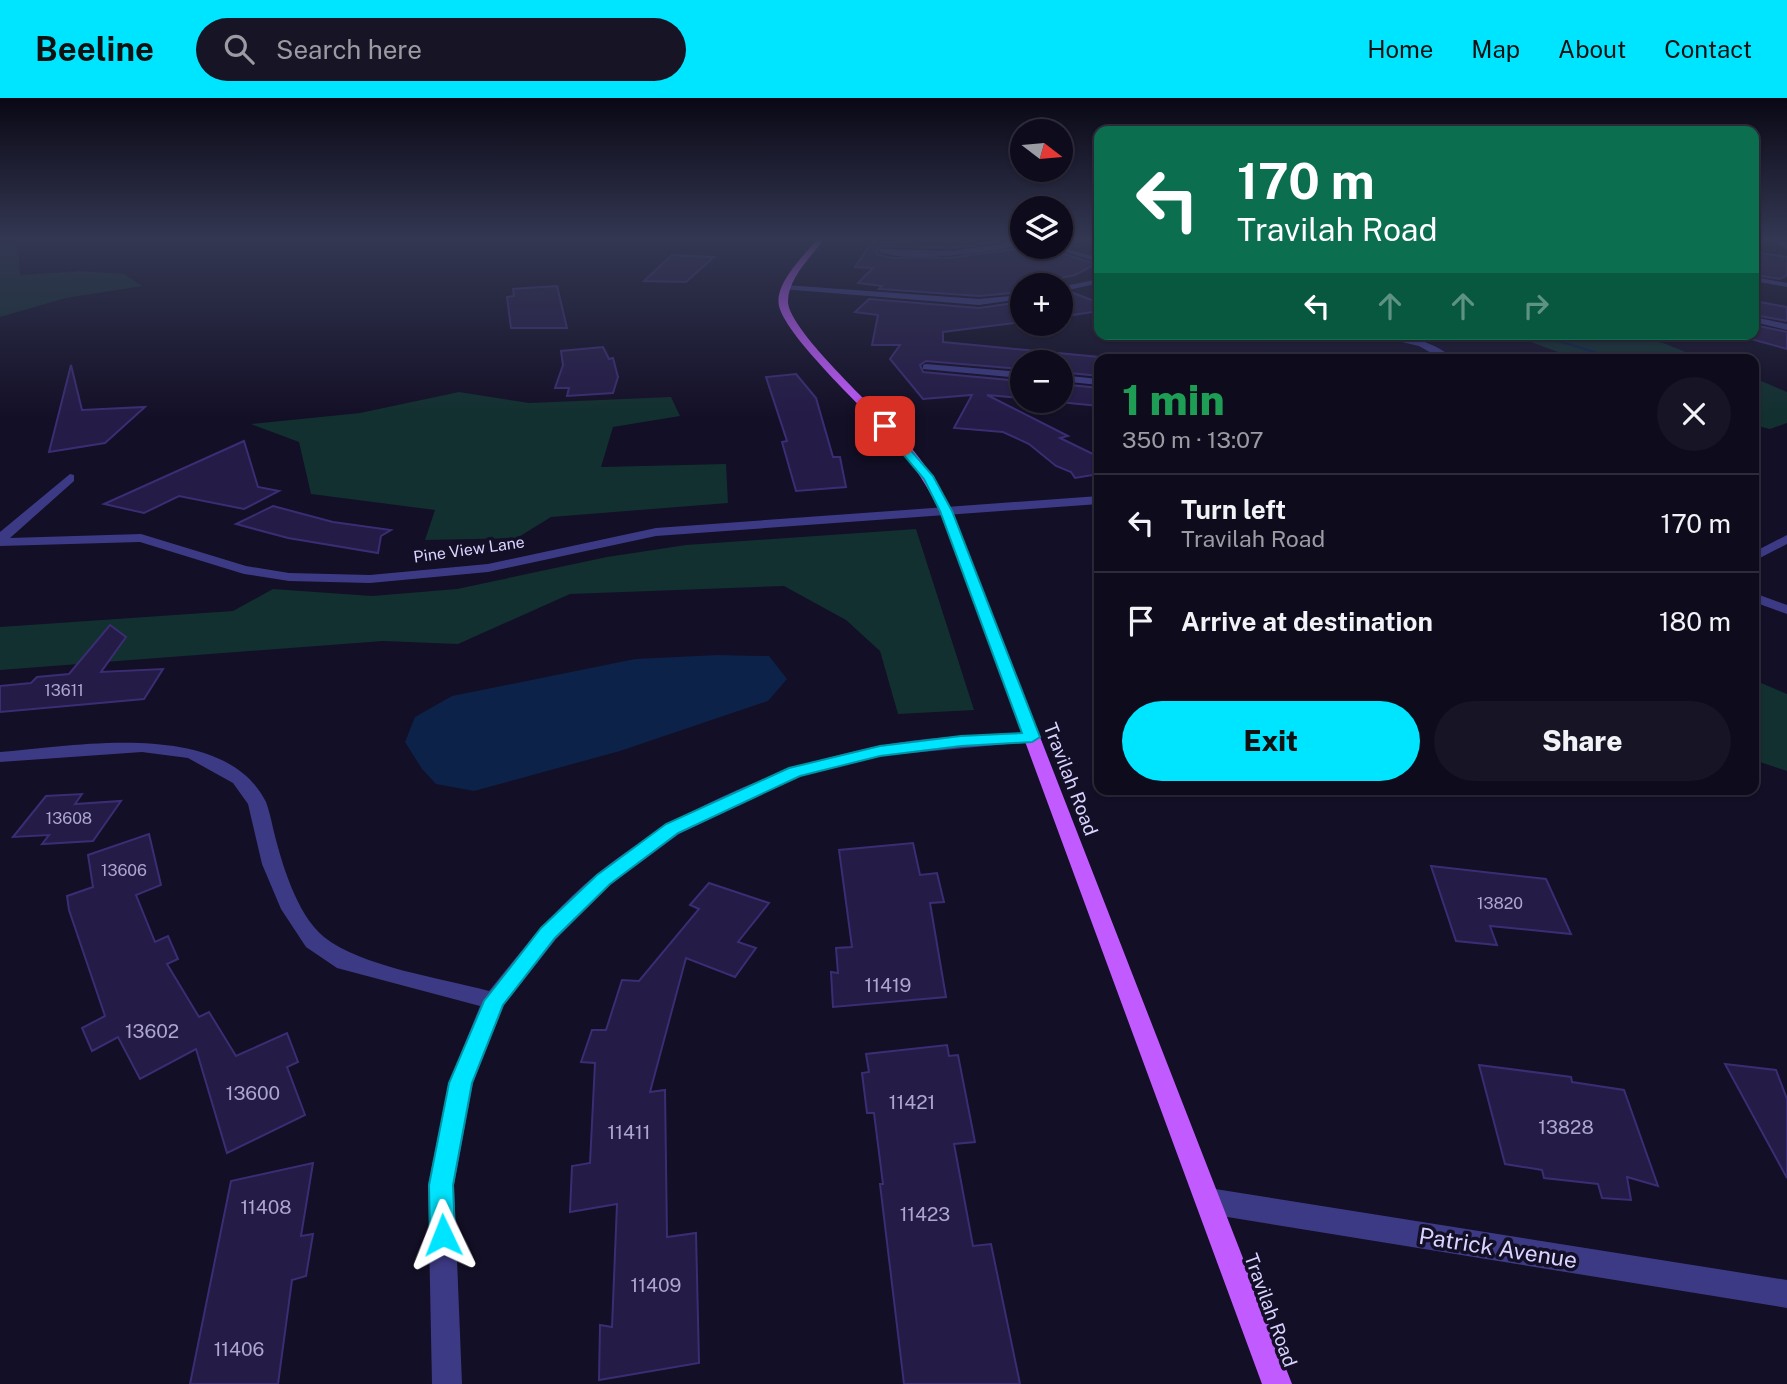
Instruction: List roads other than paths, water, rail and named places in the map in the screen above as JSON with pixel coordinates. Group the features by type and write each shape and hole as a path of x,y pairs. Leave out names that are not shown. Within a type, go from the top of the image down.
{"main road":[{"name":"Travilah Road","path":"784,298 783,305 794,326 836,375 903,445 929,478 946,511 1277,1384"}],"street":[{"path":"927,298 979,302 1010,298"},
{"path":"1759,321 1787,327"},
{"path":"1406,340 1442,354"},
{"path":"926,367 1010,374"},
{"path":"1073,379 1094,381"},
{"path":"0,541 70,478"},
{"name":"Pine View Lane","path":"0,541 141,538 244,570 289,577 370,579 488,568 591,544 656,533 1094,500"},
{"path":"1759,554 1787,539"},
{"path":"1759,599 1787,610"},
{"path":"447,1384 441,1185 461,1083 494,1001 548,933 603,880 672,829 795,772 880,751 961,741 1032,737"},
{"path":"0,757 142,747 192,753 239,779 257,803 272,864 292,909 314,941 345,962 494,1001"},
{"name":"Patrick Avenue","path":"1209,1201 1787,1294"}],"water":[{"path":"717,655 769,656 787,679 768,701 620,751 474,791 436,784 422,769 405,742 415,717 452,696 635,659"}],"waterway":[{"path":"1554,340 1603,354"}]}
